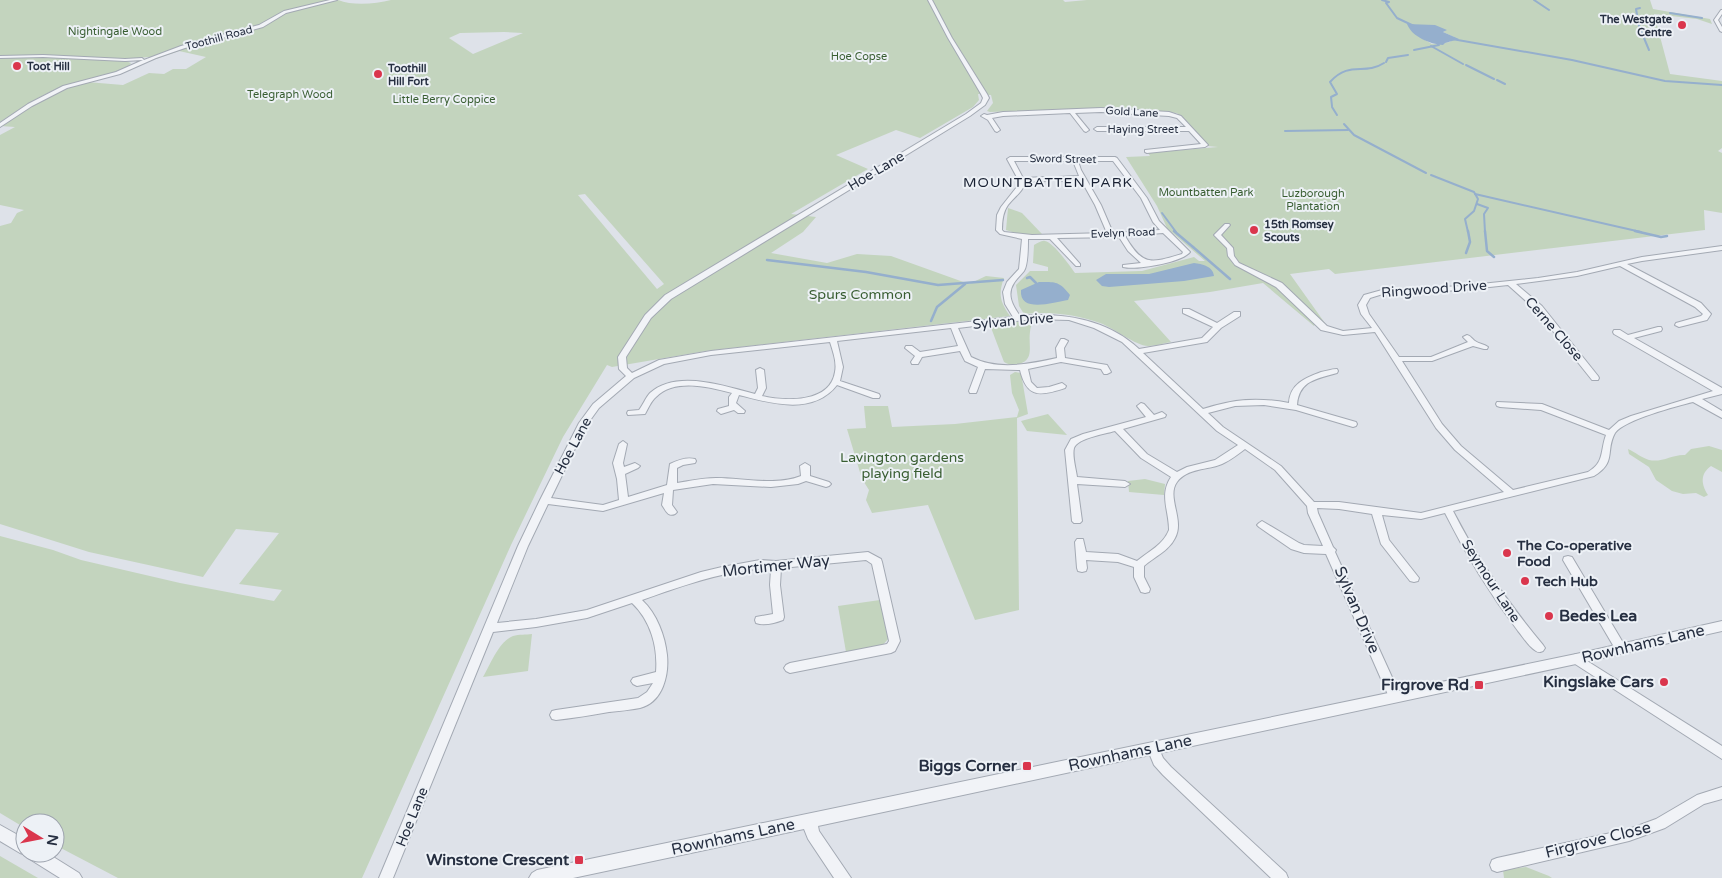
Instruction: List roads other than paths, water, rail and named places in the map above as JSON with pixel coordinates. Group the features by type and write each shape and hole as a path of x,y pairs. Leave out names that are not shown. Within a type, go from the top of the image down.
{"street":[{"name":"Toothill Road","path":"0,125 30,105 65,87 110,76 154,56 256,28 294,9 335,0"},
{"name":"Hoe Lane","path":"386,878 523,546 582,425 596,406 631,376 623,369 622,357 648,317 668,297 972,113 983,104 986,98 984,94 950,38 930,0"},
{"path":"1716,20 1722,11"},
{"path":"1716,20 1722,20"},
{"path":"1716,20 1722,31"},
{"path":"0,57 49,56 125,60 154,56"},
{"path":"125,60 132,62 131,67"},
{"name":"Gold Lane","path":"987,117 1003,114 1108,110 1174,115 1179,117 1205,146 1147,151"},
{"path":"1070,111 1086,130"},
{"path":"972,113 987,117 994,123 997,130"},
{"name":"Haying Street","path":"1096,129 1190,129"},
{"name":"Sword Street","path":"1022,180 1010,159 1115,159"},
{"path":"1075,159 1078,170 1101,211 1111,235"},
{"name":"Evelyn Road","path":"1025,238 1140,235 1163,231 1156,222 1144,198 1115,159"},
{"path":"1058,179 1083,178"},
{"path":"1018,319 1006,299 1006,290 1014,276 1022,269 1025,238 1009,235 999,230 1002,207 1022,187 1022,180 1047,179"},
{"path":"1227,225 1217,235 1230,248 1233,260 1250,272 1280,285 1320,325 1329,330 1343,333 1377,330"},
{"path":"1125,266 1157,263 1186,254 1184,249 1163,231"},
{"path":"1121,235 1130,250 1146,263"},
{"path":"1052,237 1078,265"},
{"name":"Ringwood Drive","path":"1512,494 1448,438 1431,416 1396,359 1365,314 1362,305 1365,299 1371,295 1387,292 1510,284 1565,277 1621,264 1722,248"},
{"path":"1621,264 1698,305 1707,314 1704,318 1687,323 1678,321"},
{"name":"Cerne Close","path":"1510,284 1539,308 1595,378"},
{"path":"1186,311 1217,326"},
{"path":"1139,351 1204,340 1217,326 1237,314"},
{"name":"Sylvan Drive","path":"631,376 662,362 703,355 1018,319 1051,316 1069,318 1097,326 1125,340 1139,351 1220,429 1278,468 1312,505 1313,513 1395,697"},
{"path":"954,326 968,359 982,366 1023,368 1061,360 1104,367 1107,372"},
{"path":"1636,328 1644,333"},
{"path":"1627,338 1658,329"},
{"path":"1617,332 1722,391"},
{"path":"642,412 646,403 654,394 673,385 701,383 780,402 802,401 819,396 836,382 840,362 833,340"},
{"path":"1396,359 1432,359 1470,340 1484,347"},
{"path":"1061,360 1060,348 1064,341"},
{"path":"909,348 917,358 962,348"},
{"path":"973,391 982,366"},
{"path":"1023,368 1028,386 1031,389 1042,390 1062,386"},
{"path":"757,397 762,388 760,370"},
{"path":"1293,408 1295,389 1300,384 1334,371"},
{"path":"1320,376 1328,381"},
{"path":"836,382 876,396"},
{"path":"721,411 737,409 732,400 737,391"},
{"path":"1312,505 1340,504 1376,511 1421,516 1597,472 1606,460 1611,434 1616,426 1626,421 1722,391"},
{"path":"1695,399 1722,416"},
{"path":"1201,412 1245,402 1317,412 1353,424"},
{"path":"1500,404 1542,407 1611,434"},
{"path":"1141,406 1152,418"},
{"path":"631,413 654,413"},
{"path":"1077,521 1069,450 1074,441 1162,415"},
{"path":"1117,428 1144,456 1177,476"},
{"path":"623,444 618,463 621,472 624,502"},
{"path":"1139,565 1165,545 1171,536 1174,526 1169,492 1173,480 1190,469 1222,460 1244,445"},
{"path":"672,512 667,505 673,466 681,462 692,461"},
{"path":"621,472 635,466"},
{"path":"805,466 806,478"},
{"path":"545,500 603,508 670,488 713,481 771,484 798,481 806,478 826,484"},
{"path":"1072,480 1124,484"},
{"name":"Seymour Lane","path":"1448,510 1477,564 1504,604 1539,648"},
{"path":"1376,511 1384,541 1414,578"},
{"name":"Sylvan Drive","path":"1262,525 1295,546 1304,549 1331,550"},
{"path":"1080,542 1082,568"},
{"name":"Mortimer Way","path":"490,628 569,618 635,599 701,576 760,564 776,565 868,556 873,558 878,568 895,641 892,648 790,668"},
{"path":"1081,556 1118,558 1139,565"},
{"path":"1568,560 1621,649"},
{"path":"760,620 779,617 775,584 776,565"},
{"path":"1139,565 1139,577 1145,589"},
{"path":"556,715 640,703 647,700 657,691 662,676 660,648 648,612 635,599"},
{"name":"Rownhams Lane","path":"537,878 1576,659 1722,626"},
{"path":"1576,659 1722,753"},
{"path":"637,681 662,676"},
{"path":"1153,748 1167,771 1281,878"},
{"name":"Firgrove Close","path":"1497,865 1630,835 1660,824 1701,799 1722,793"},
{"path":"809,820 813,834 843,878"},
{"path":"0,832 15,842"},
{"path":"49,863 74,878"}],"water":[{"path":"1407,24 1435,25 1447,30 1443,32 1459,39 1443,45 1433,43 1417,36 1409,29"},
{"path":"1194,263 1209,268 1214,276 1184,281 1109,287 1102,286 1096,280 1106,274 1149,274"},
{"path":"1039,282 1053,282 1060,285 1070,295 1068,300 1038,305 1026,302 1022,297 1021,290"}],"waterway":[{"path":"1382,0 1389,2 1386,3 1397,18 1414,26"},
{"path":"1534,0 1549,10"},
{"path":"1640,8 1636,9 1639,26 1649,50"},
{"path":"1670,13 1702,18"},
{"path":"1452,39 1572,60 1665,81 1722,85"},
{"path":"1432,46 1439,45 1436,42"},
{"path":"1414,50 1432,46"},
{"path":"1432,46 1463,64"},
{"path":"1386,62 1388,58 1408,55"},
{"path":"1332,106 1331,97 1337,94 1330,82 1337,75 1351,70 1377,67 1384,63"},
{"path":"1466,65 1494,79"},
{"path":"1497,80 1505,84"},
{"path":"1332,107 1337,115"},
{"path":"1344,124 1354,135 1426,173"},
{"path":"1285,131 1348,130"},
{"path":"1431,175 1475,194"},
{"path":"1468,232 1465,219 1474,211 1478,199 1475,194"},
{"path":"1475,194 1641,232"},
{"path":"1477,204 1488,208 1484,214 1485,232"},
{"path":"1162,213 1176,232"},
{"path":"1174,231 1230,279"},
{"path":"1466,253 1470,242 1468,231"},
{"path":"1485,231 1487,251 1494,257"},
{"path":"1635,231 1661,237 1667,236"},
{"path":"767,260 866,272 938,285 1003,280"},
{"path":"1027,278 1030,277 1036,283"},
{"path":"931,321 937,307 965,284"}],"place":[{"name":"The Westgate Centre","path":"1682,25"},
{"name":"Toot Hill","path":"17,66"},
{"name":"Toothill Hill Fort","path":"378,74"},
{"name":"15th Romsey Scouts","path":"1254,230"},
{"name":"The Co-operative Food","path":"1507,553"},
{"name":"Tech Hub","path":"1525,581"},
{"name":"Bedes Lea","path":"1549,616"},
{"name":"Kingslake Cars","path":"1664,682"},
{"name":"Firgrove Rd","path":"1479,685"},
{"name":"Biggs Corner","path":"1027,766"},
{"name":"Winstone Crescent","path":"579,860"}],"district":[{"name":"MOUNTBATTEN PARK","path":"1048,182"}],"park label":[{"name":"Nightingale Wood","path":"115,31"},
{"name":"Hoe Copse","path":"859,56"},
{"name":"Telegraph Wood","path":"290,94"},
{"name":"Little Berry Coppice","path":"444,99"},
{"name":"Mountbatten Park","path":"1206,192"},
{"name":"Luzborough Plantation","path":"1313,199"},
{"name":"Spurs Common","path":"860,294"},
{"name":"Lavington gardens playing field","path":"902,466"}]}
